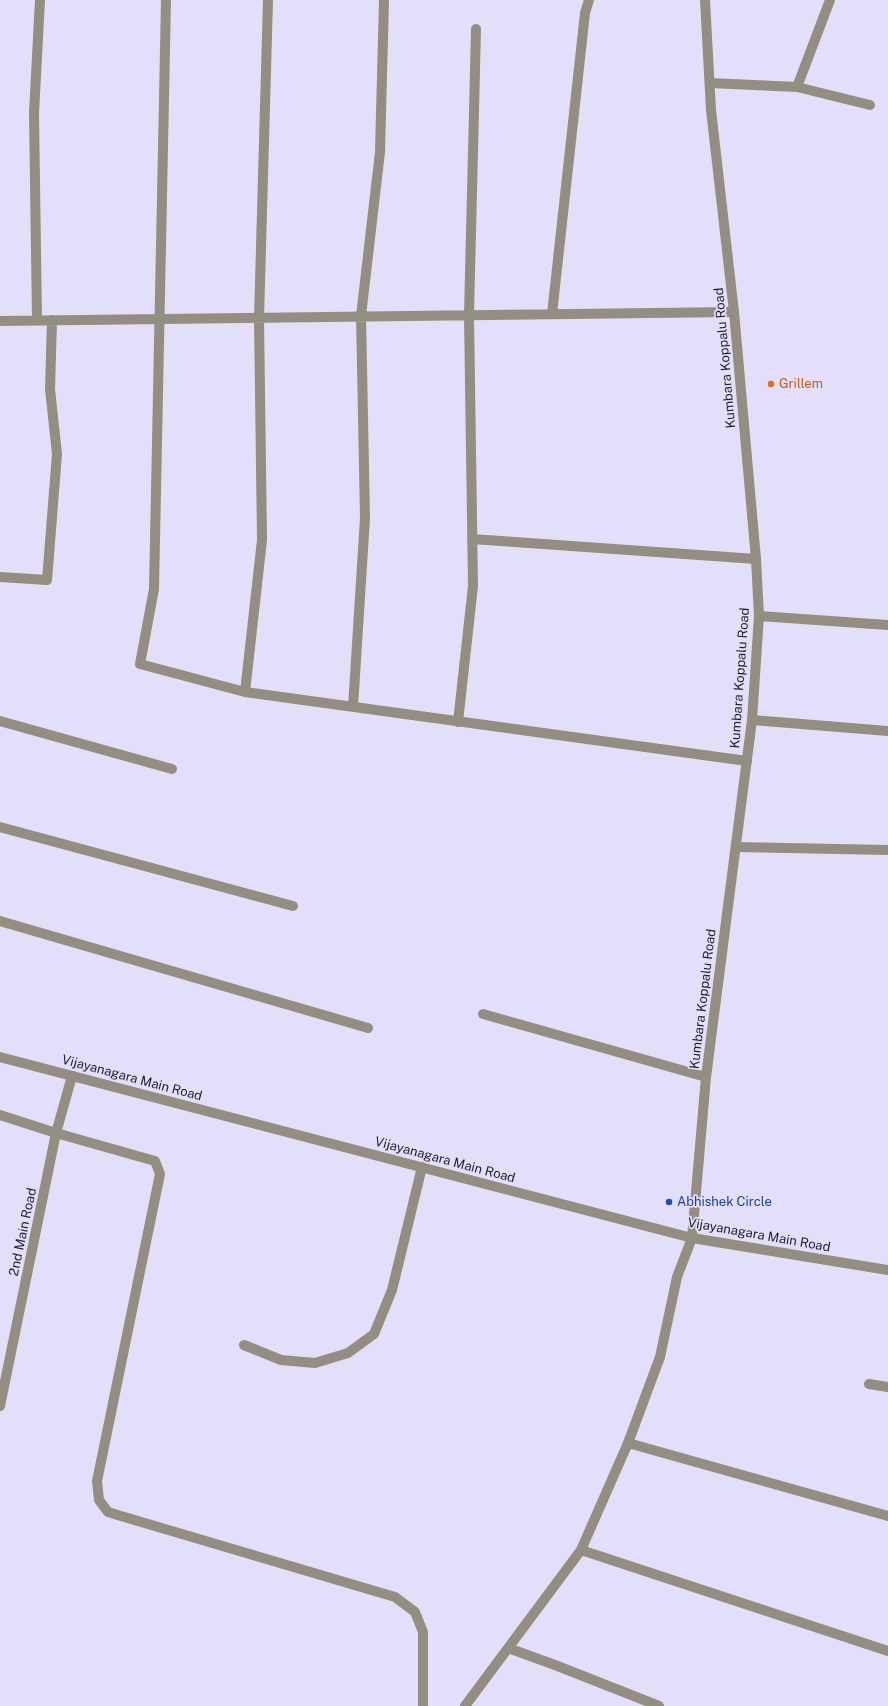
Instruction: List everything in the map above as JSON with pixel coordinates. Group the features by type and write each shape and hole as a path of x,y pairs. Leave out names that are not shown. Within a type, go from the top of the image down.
{"street":[{"path":"37,320 34,113 40,0"},
{"path":"166,0 154,589 140,664 245,692 747,761"},
{"path":"245,692 262,540 259,318 268,0"},
{"path":"353,707 365,518 361,316 380,152 384,0"},
{"path":"552,314 586,12 589,0"},
{"name":"Kumbara Koppalu Road","path":"465,1706 582,1550 628,1443 660,1357 677,1277 692,1238 706,1077 752,720 759,616 756,559 734,312 710,83 705,0"},
{"path":"797,87 830,0"},
{"path":"458,722 474,586 469,315 476,30"},
{"path":"710,83 797,87 870,105"},
{"path":"0,321 734,312"},
{"path":"0,577 47,580 57,454 50,389 52,320"},
{"path":"472,538 756,559"},
{"path":"759,616 888,625"},
{"path":"752,720 888,731"},
{"path":"0,721 172,769"},
{"path":"0,827 293,906"},
{"path":"736,847 888,850"},
{"path":"0,921 368,1028"},
{"path":"483,1014 706,1077"},
{"name":"Vijayanagara Main Road","path":"0,1057 692,1238 888,1270"},
{"name":"2nd Main Road","path":"0,1406 56,1133 72,1076"},
{"path":"0,1115 56,1133 155,1161 160,1174 97,1481 99,1500 108,1512 114,1514 395,1597 415,1612 423,1632 422,1706"},
{"path":"244,1345 281,1360 315,1364 348,1353 374,1334 392,1290 422,1167"},
{"path":"869,1384 888,1387"},
{"path":"628,1443 888,1516"},
{"path":"582,1550 888,1651"},
{"path":"508,1648 556,1665 659,1706"}],"place":[{"name":"Grillem","path":"771,384"},
{"name":"Abhishek Circle","path":"669,1202"}]}
